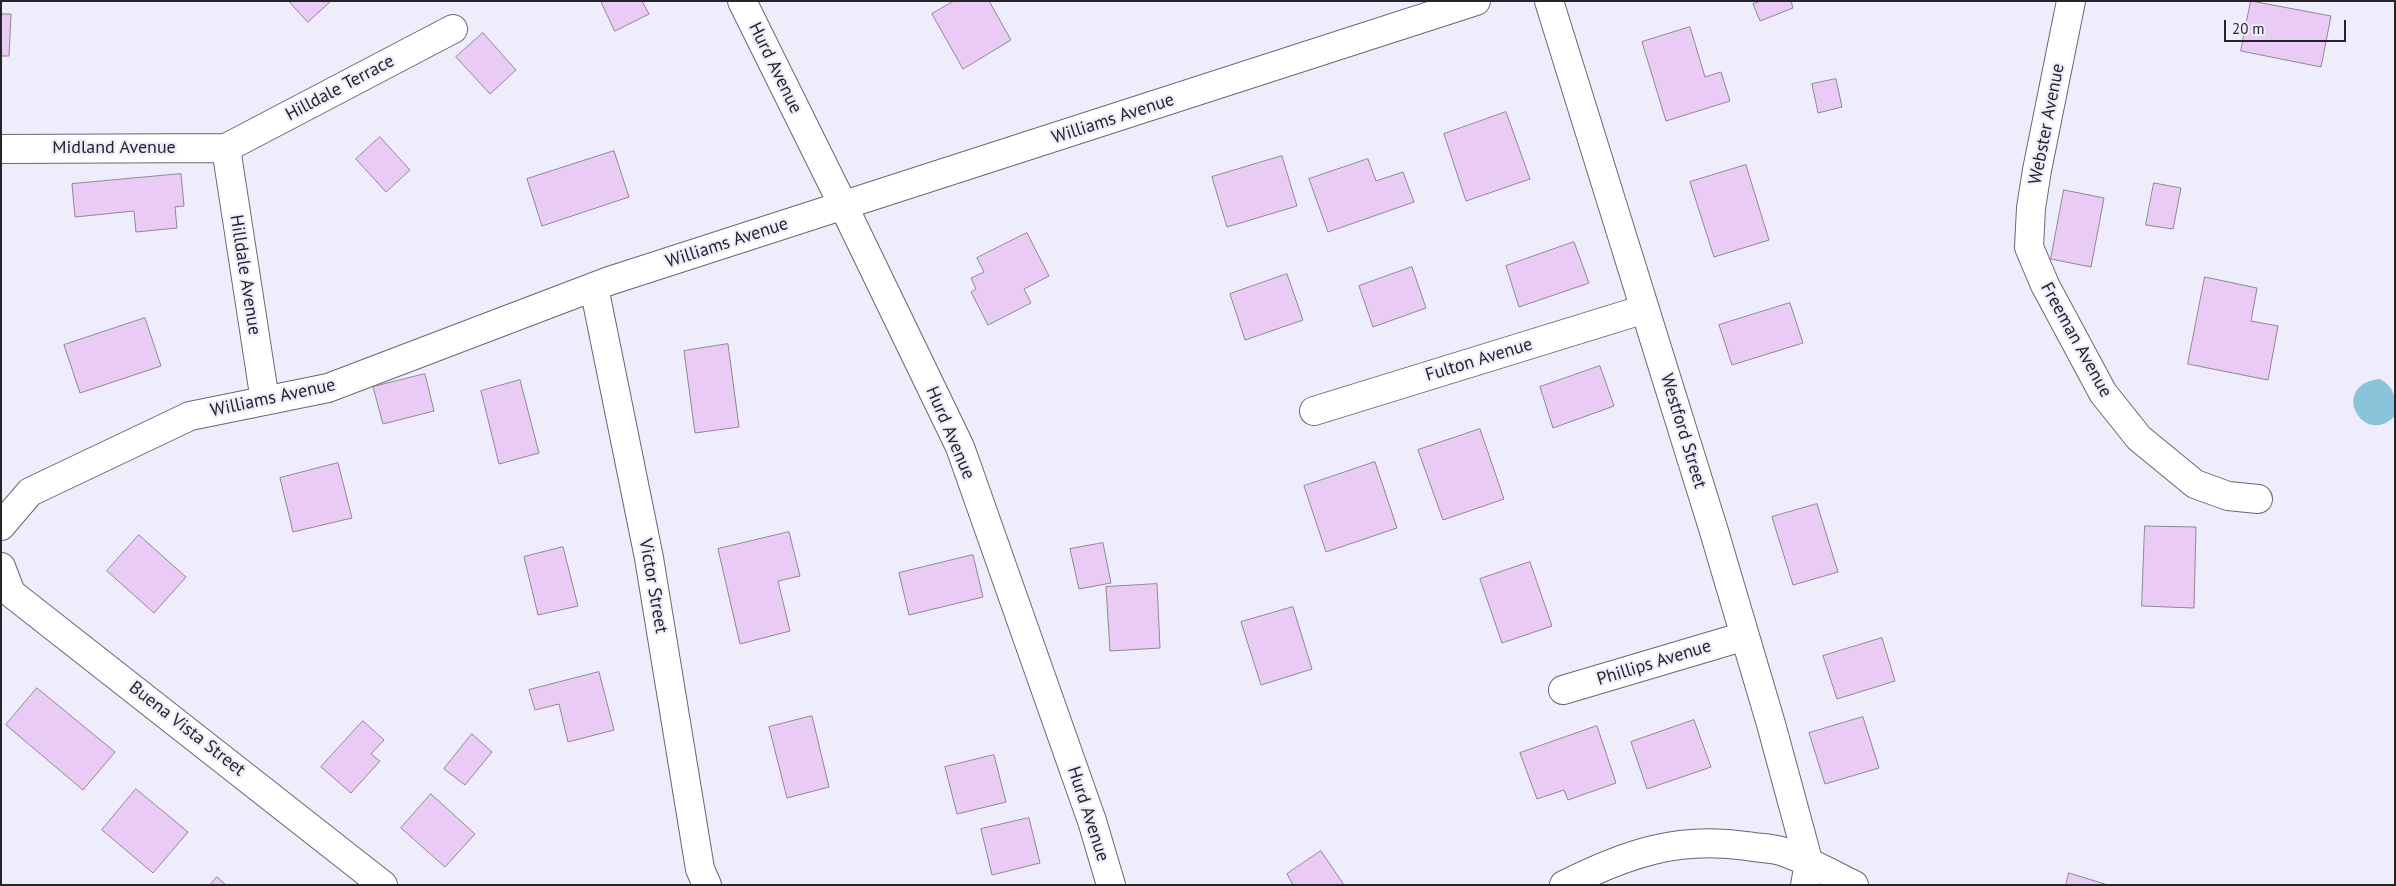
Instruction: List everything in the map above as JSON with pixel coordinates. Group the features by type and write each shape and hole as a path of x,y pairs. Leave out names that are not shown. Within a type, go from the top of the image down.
{"street":[{"name":"Hurd Avenue","path":"742,1 844,205 960,447 1092,821 1110,885"},
{"name":"Williams Avenue","path":"1,526 30,492 190,416 328,388 594,287 1476,1"},
{"name":"Westford Street","path":"1549,1 1745,636 1807,874"},
{"name":"Webster Avenue","path":"2029,247 2031,208 2037,170 2072,1"},
{"name":"Hilldale Terrace","path":"226,148 453,29"},
{"name":"Midland Avenue","path":"1,149 226,148"},
{"name":"Hilldale Avenue","path":"226,148 265,401"},
{"name":"Freeman Avenue","path":"2029,247 2045,285 2103,393 2139,438 2195,484 2228,496 2258,499"},
{"name":"Victor Street","path":"594,287 649,558 698,879"},
{"name":"Fulton Avenue","path":"1314,411 1645,309"},
{"name":"Buena Vista Street","path":"1,567 10,593 383,885"},
{"name":"Phillips Avenue","path":"1563,690 1745,636"},
{"path":"1564,885 1596,869 1638,853 1671,845 1707,842 1780,851 1807,874 1854,885"}],"water":[{"path":"2380,379 2389,386 2394,394 2395,416 2383,424 2372,425 2362,420 2356,412 2353,402 2356,392 2364,383"}],"building":[{"path":"289,1 331,1 308,22"},
{"path":"601,1 642,1 649,14 615,31"},
{"path":"954,1 989,1 1011,40 963,69 932,14"},
{"path":"1761,1 1791,1 1793,8 1760,21 1753,4"},
{"path":"2251,1 2331,16 2321,67 2241,51"},
{"path":"1,14 11,14 9,56 1,56"},
{"path":"1690,27 1705,77 1721,72 1730,101 1666,121 1642,42"},
{"path":"483,33 516,70 490,94 456,57"},
{"path":"1836,79 1842,107 1818,113 1812,84"},
{"path":"1506,112 1530,179 1466,201 1444,134"},
{"path":"380,137 410,170 386,192 356,159"},
{"path":"614,151 629,197 542,226 527,179"},
{"path":"1282,156 1297,206 1227,227 1212,177"},
{"path":"1368,159 1376,181 1403,172 1414,202 1328,232 1309,179"},
{"path":"1746,165 1769,240 1714,257 1690,182"},
{"path":"181,174 184,206 175,207 177,228 136,232 134,211 75,217 72,184"},
{"path":"2154,183 2181,188 2173,229 2146,225"},
{"path":"2064,190 2104,198 2091,267 2051,259"},
{"path":"1027,233 1049,276 1024,289 1031,303 988,325 971,292 976,289 971,278 984,272 977,258"},
{"path":"1574,242 1589,283 1519,307 1506,266"},
{"path":"1412,267 1426,308 1373,327 1359,286"},
{"path":"1287,274 1303,320 1245,340 1230,294"},
{"path":"2205,277 2257,288 2251,321 2278,326 2268,380 2188,364"},
{"path":"1790,303 1803,343 1732,365 1719,325"},
{"path":"145,318 161,366 80,393 64,345"},
{"path":"728,344 739,427 695,433 684,351"},
{"path":"1600,366 1614,406 1553,428 1540,387"},
{"path":"425,374 434,411 383,424 373,387"},
{"path":"520,380 539,453 499,464 481,391"},
{"path":"1480,429 1504,499 1443,520 1418,450"},
{"path":"1375,462 1397,528 1326,552 1304,486"},
{"path":"338,463 352,518 293,532 280,478"},
{"path":"1817,504 1838,572 1793,585 1772,517"},
{"path":"2145,526 2196,527 2194,608 2142,606"},
{"path":"789,532 800,576 778,581 790,631 740,644 718,549"},
{"path":"139,535 186,577 154,613 107,571"},
{"path":"1103,543 1111,583 1079,589 1070,549"},
{"path":"563,547 578,606 538,615 524,557"},
{"path":"973,555 983,597 909,615 899,573"},
{"path":"1530,562 1552,626 1502,643 1480,579"},
{"path":"1157,584 1160,648 1110,651 1106,587"},
{"path":"1293,607 1312,669 1261,685 1241,622"},
{"path":"1882,638 1895,681 1837,699 1823,656"},
{"path":"599,672 614,730 568,742 559,704 535,710 529,690"},
{"path":"37,688 115,752 83,790 6,725"},
{"path":"812,716 829,787 787,798 769,727"},
{"path":"1863,717 1879,768 1825,784 1809,733"},
{"path":"1694,720 1711,767 1647,789 1631,742"},
{"path":"363,721 384,740 371,754 380,761 351,793 321,767"},
{"path":"1597,726 1616,783 1568,800 1564,790 1537,799 1520,753"},
{"path":"472,734 492,752 465,785 444,769"},
{"path":"994,755 1006,802 957,814 945,767"},
{"path":"136,789 188,832 153,873 102,830"},
{"path":"431,794 475,834 445,867 401,828"},
{"path":"1029,818 1040,863 992,875 981,829"},
{"path":"1321,851 1344,885 1293,885 1287,874"},
{"path":"2069,873 2108,885 2066,885"},
{"path":"217,877 226,885 210,885"}]}
